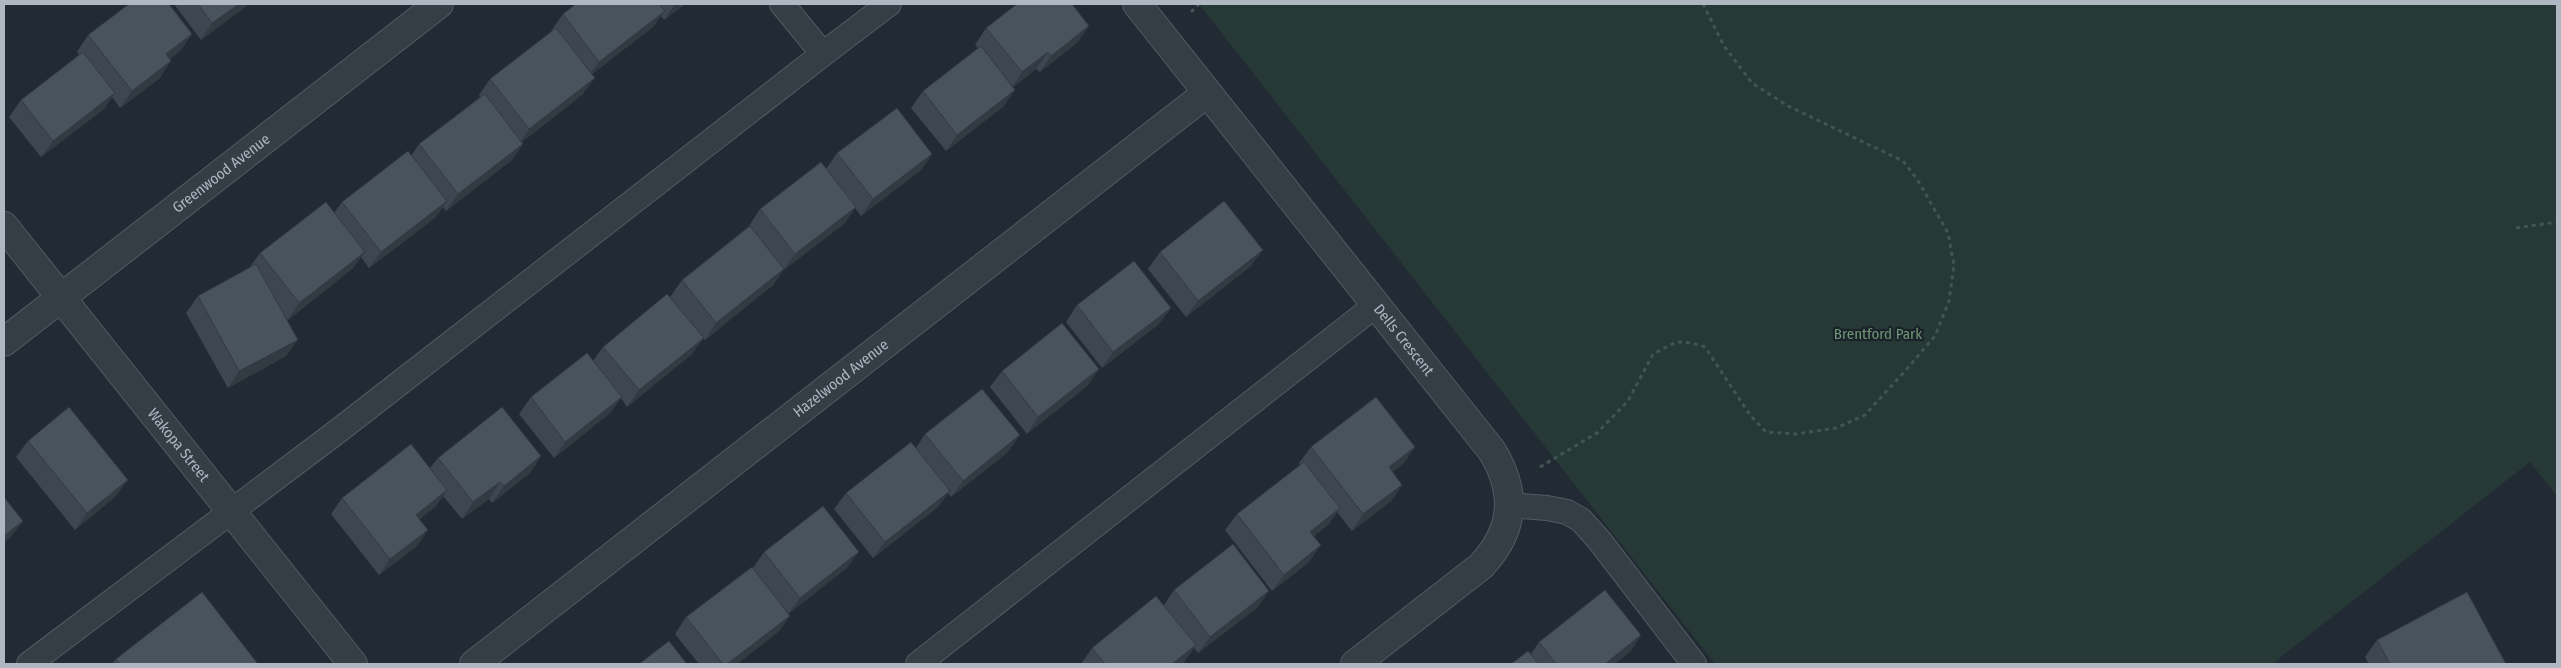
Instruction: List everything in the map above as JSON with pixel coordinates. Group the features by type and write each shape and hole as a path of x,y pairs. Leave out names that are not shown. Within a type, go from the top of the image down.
{"street":[{"name":"Greenwood Avenue","path":"4,342 439,4"},
{"name":"Dells Crescent","path":"1137,4 1492,451 1503,469 1508,494"},
{"name":"Hazelwood Avenue","path":"474,664 1208,93"},
{"name":"Wakopa Street","path":"4,226 353,664"},
{"path":"1354,664 1481,566 1496,550 1506,524 1508,494"}],"lane":[{"path":"782,4 823,54"},
{"path":"29,664 231,511 889,4"},
{"path":"918,664 1376,305"},
{"path":"1508,494 1547,508 1567,512 1581,520 1600,540 1694,664"}],"path":[{"path":"1508,494 1536,470 1597,433 1628,401 1652,354 1676,342 1692,342 1705,347 1750,415 1766,432 1796,434 1836,428 1865,415 1935,336 1949,301 1954,265 1948,233 1917,179 1902,161 1788,106 1752,83 1724,46 1703,4"},
{"path":"2516,228 2557,222"}],"green space":[{"name":"Brentford Park","path":"1199,4 2557,4 2557,496 2530,462 2272,664 1715,664"}],"building":[{"path":"129,4 169,4 192,34 166,54 171,61 132,91 88,35"},
{"path":"198,4 239,4 212,23"},
{"path":"576,4 659,4 665,11 599,62 563,14"},
{"path":"1017,4 1072,4 1089,26 1051,56 1048,52 1022,72 986,28"},
{"path":"556,28 595,78 529,129 490,79"},
{"path":"981,46 1015,90 957,135 923,91"},
{"path":"83,52 115,93 53,141 21,100"},
{"path":"485,94 523,144 458,194 419,144"},
{"path":"897,108 932,154 873,199 837,153"},
{"path":"408,151 447,201 381,252 342,202"},
{"path":"821,162 856,207 795,254 760,209"},
{"path":"1224,201 1263,250 1198,301 1160,252"},
{"path":"326,202 365,252 299,303 260,253"},
{"path":"750,226 784,269 716,323 682,280"},
{"path":"1134,261 1171,308 1113,352 1077,305"},
{"path":"256,264 298,340 239,371 198,296"},
{"path":"667,294 704,338 639,390 603,347"},
{"path":"1062,323 1099,369 1038,417 1002,371"},
{"path":"587,353 622,397 565,442 531,397"},
{"path":"982,389 1020,435 963,481 925,434"},
{"path":"1376,397 1415,447 1389,467 1402,485 1363,514 1311,447"},
{"path":"69,407 128,480 87,513 28,441"},
{"path":"502,407 541,456 504,486 500,482 473,502 438,458"},
{"path":"911,442 950,491 885,542 846,493"},
{"path":"411,444 447,490 416,515 428,530 390,559 342,498"},
{"path":"1304,462 1340,508 1310,532 1321,545 1284,575 1237,514"},
{"path":"4,497 23,521 4,536"},
{"path":"823,506 859,552 800,598 764,552"},
{"path":"1233,544 1269,591 1210,637 1174,590"},
{"path":"752,567 790,616 727,664 723,664 686,617"},
{"path":"1605,590 1641,635 1605,664 1556,664 1539,642"},
{"path":"202,592 258,664 120,664 116,659"},
{"path":"2467,592 2506,664 2390,664 2377,640"},
{"path":"1156,596 1196,645 1172,664 1105,664 1092,648"},
{"path":"669,641 687,664 639,664"},
{"path":"1528,651 1539,664 1511,664"}]}
